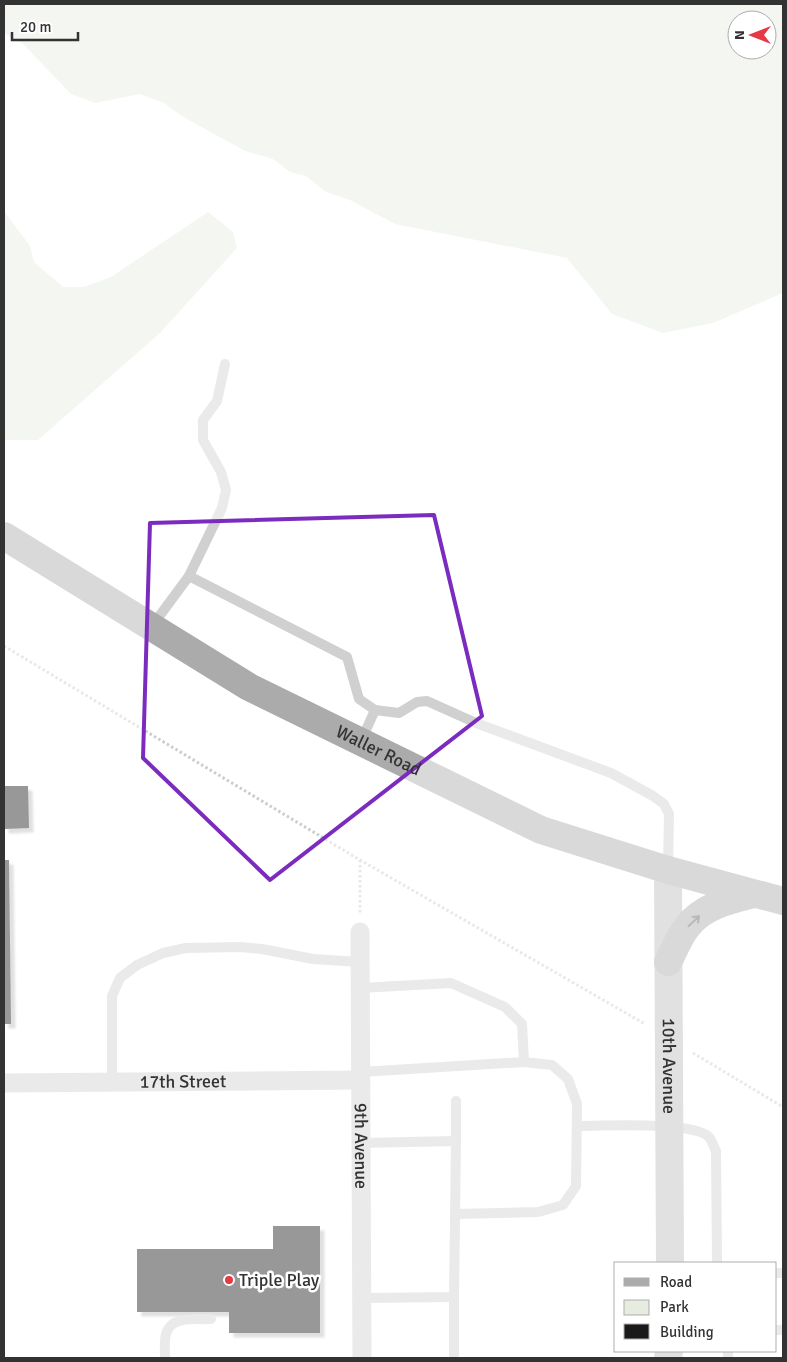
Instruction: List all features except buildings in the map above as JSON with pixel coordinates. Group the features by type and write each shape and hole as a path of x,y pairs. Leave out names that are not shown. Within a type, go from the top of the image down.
{"main road":[{"name":"Waller Road","path":"4,536 250,687 541,830 668,870 783,901"},
{"path":"668,962 686,928 696,918 707,910 727,901 754,894"}],"street":[{"name":"10th Avenue","path":"668,870 670,1262"},
{"name":"9th Avenue","path":"360,932 362,1358"},
{"name":"17th Street","path":"4,1083 361,1076"}],"lane":[{"path":"151,627 189,576 222,508 226,490 221,472 203,440 203,420 217,401 225,364"},
{"path":"189,576 347,657 359,699 375,710 399,713 417,702 427,701 476,723 611,773 653,796 664,804 669,814 668,870"},
{"path":"360,741 375,710"},
{"path":"112,1082 112,996 120,978 137,965 163,953 186,948 241,947 262,949 313,960 360,962"},
{"path":"360,988 451,984 506,1007 522,1024 524,1062"},
{"path":"361,1076 524,1062 552,1065 568,1079 577,1104 576,1186 563,1205 538,1212 455,1214"},
{"path":"454,1358 456,1102"},
{"path":"577,1126 669,1126 700,1132 710,1138 716,1151 717,1262"},
{"path":"361,1143 456,1141"},
{"path":"362,1298 454,1297"},
{"path":"165,1358 166,1334 170,1326 181,1320 212,1319"}],"path":[{"path":"4,646 360,860 668,1038 783,1107"},
{"path":"360,860 360,932"}],"highlighted area":[{"path":"434,515 482,716 270,880 143,758 150,523"}],"green space":[{"path":"4,4 783,4 783,293 713,323 663,333 612,314 567,258 395,224 350,200 326,192 306,176 290,172 273,159 245,151 180,115 164,103 140,94 95,103 71,94 23,44 4,33"},
{"path":"4,211 30,246 34,262 63,287 83,287 111,277 208,212 233,232 237,248 160,333 38,440 4,440"}],"place":[{"name":"Triple Play","path":"229,1280"}]}
